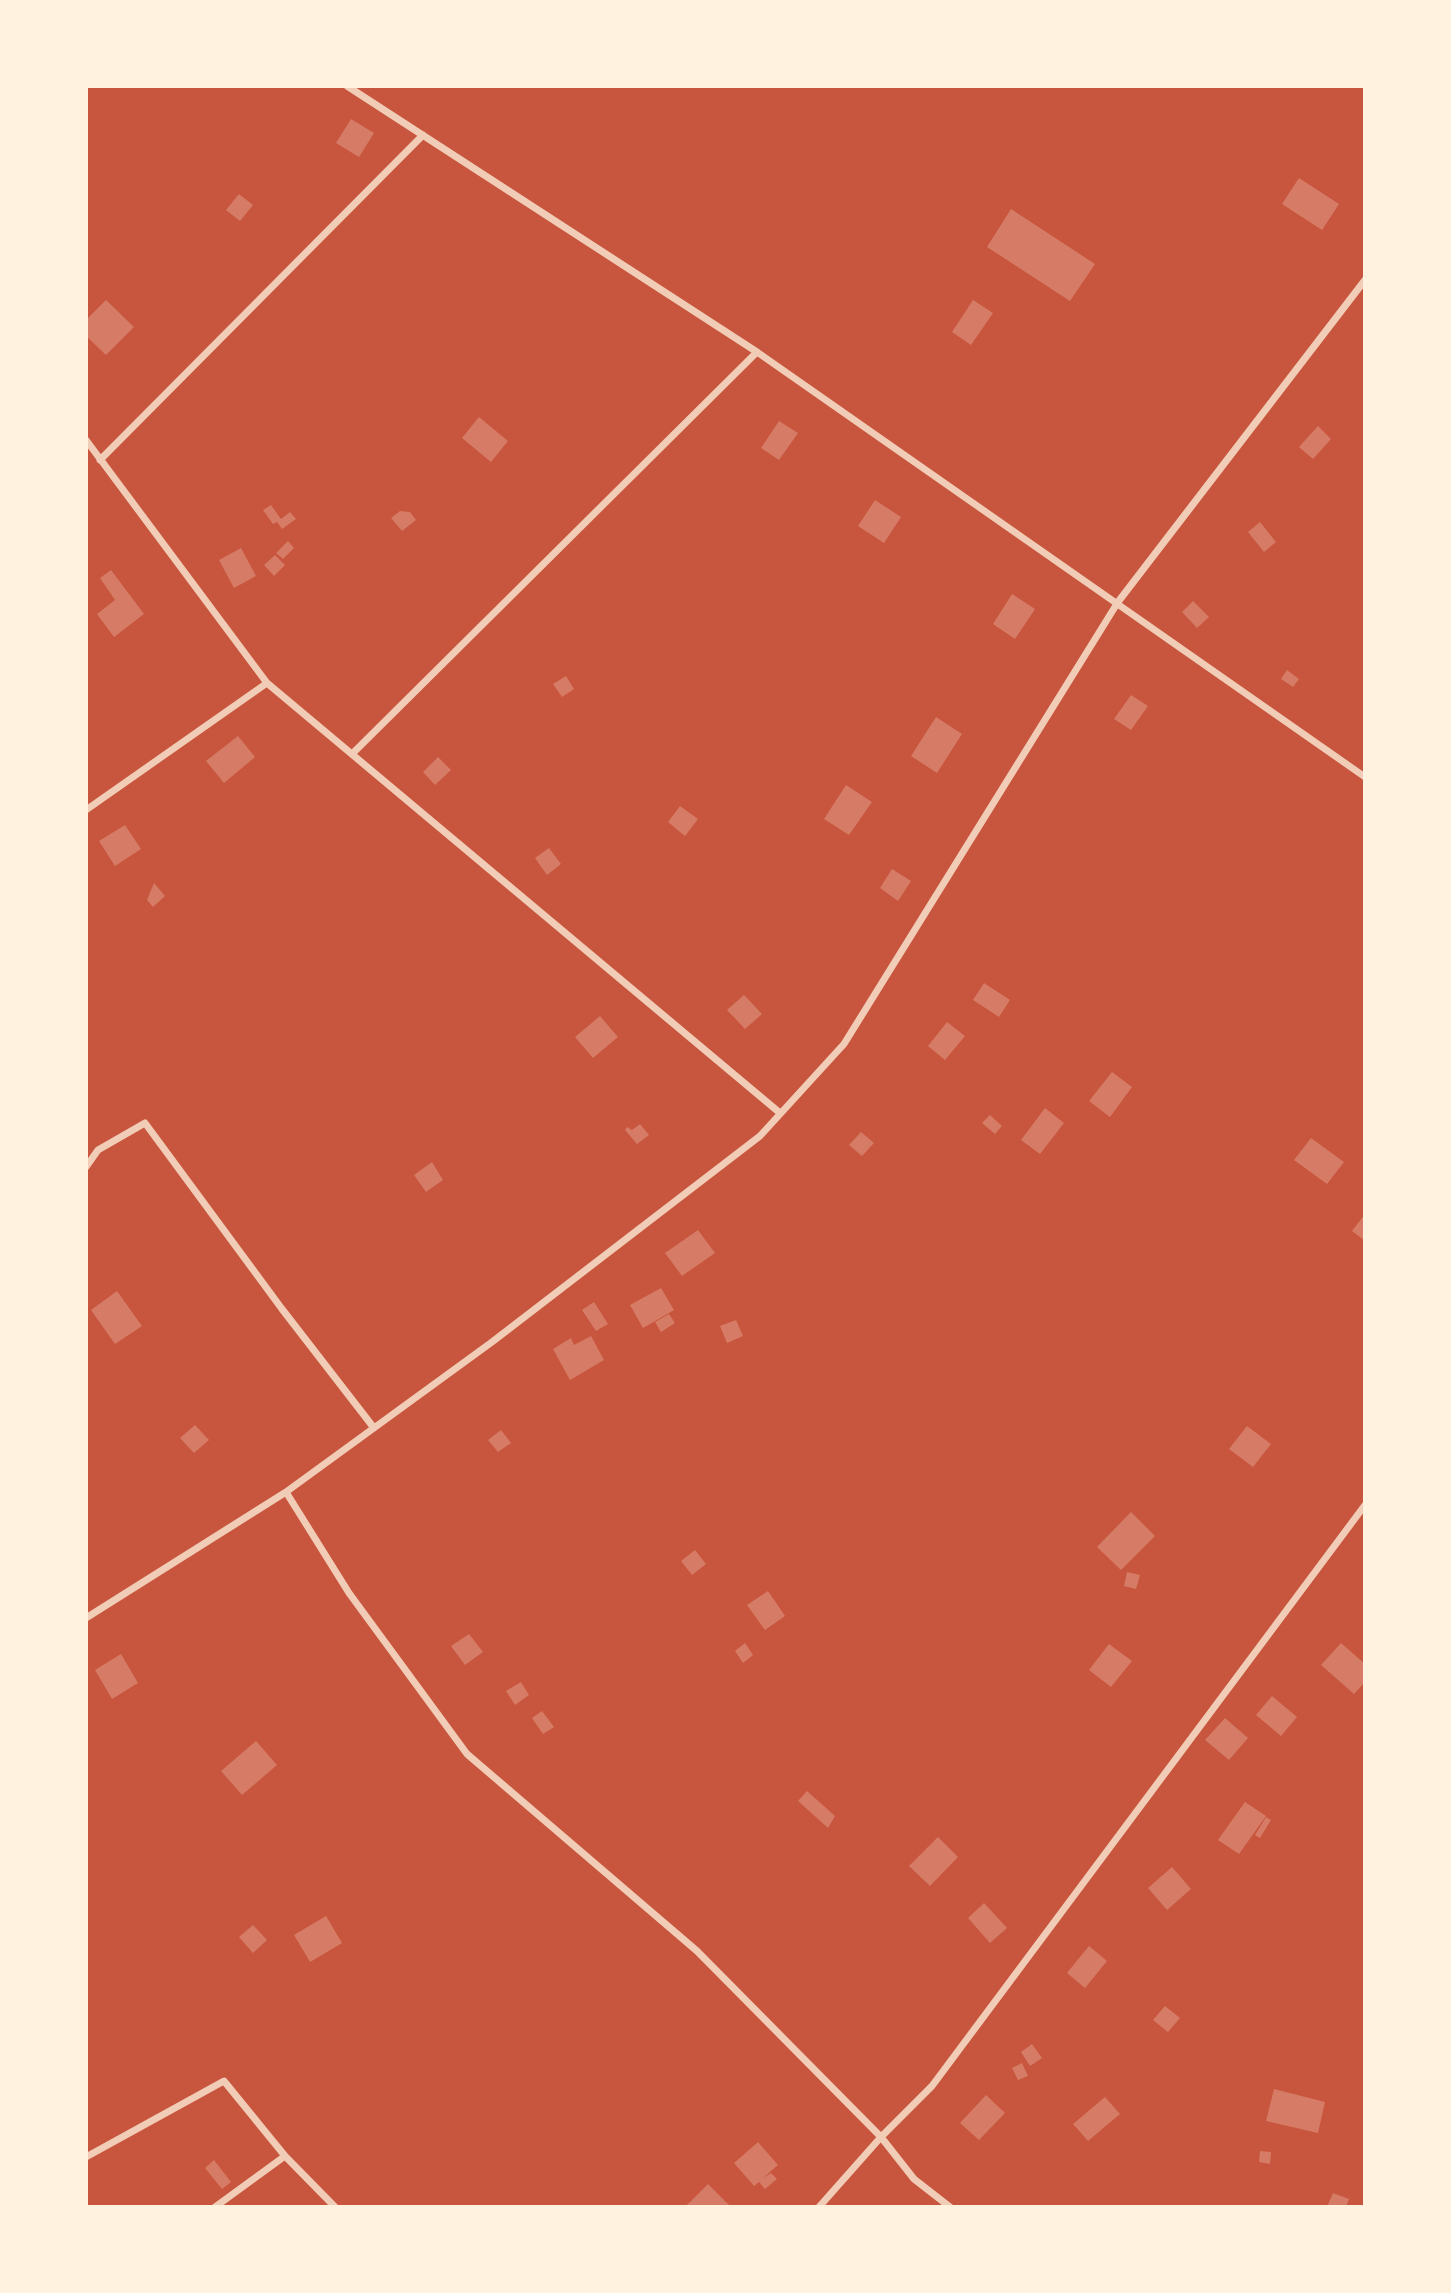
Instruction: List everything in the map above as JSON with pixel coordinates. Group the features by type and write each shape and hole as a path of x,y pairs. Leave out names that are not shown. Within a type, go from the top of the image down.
{"street":[{"path":"347,86 758,352 1365,777"},
{"path":"100,460 423,135"},
{"path":"86,1618 286,1492 492,1342 760,1136 844,1044 1118,602 1365,280"},
{"path":"1356,292 1365,299"},
{"path":"352,754 758,352"},
{"path":"86,440 267,683 780,1113"},
{"path":"86,810 267,683"},
{"path":"86,1167 98,1150 145,1123 282,1309 374,1428"},
{"path":"286,1492 349,1593 467,1755 696,1951 881,2137 914,2179 950,2207"},
{"path":"819,2207 881,2137 932,2086 1365,1505"},
{"path":"86,2157 224,2081 285,2157 335,2207"},
{"path":"215,2207 285,2157"}],"building":[{"path":"351,119 374,133 359,157 336,143"},
{"path":"1299,178 1339,204 1322,230 1282,204"},
{"path":"239,194 253,205 240,221 226,210"},
{"path":"1011,209 1095,264 1070,301 987,247"},
{"path":"106,300 134,327 106,355 86,336 86,320"},
{"path":"973,300 993,313 971,345 952,332"},
{"path":"479,417 508,441 491,462 462,438"},
{"path":"779,421 798,433 779,460 761,448"},
{"path":"1318,426 1331,439 1313,459 1299,447"},
{"path":"875,500 901,517 884,543 858,526"},
{"path":"271,505 281,519 290,512 296,519 282,529 277,522 273,524 263,510"},
{"path":"400,511 410,512 416,520 402,531 391,518"},
{"path":"1260,522 1276,542 1264,552 1248,532"},
{"path":"288,541 294,548 283,559 276,553"},
{"path":"241,548 256,576 234,588 219,560"},
{"path":"275,555 285,565 274,576 264,565"},
{"path":"111,570 144,614 114,637 97,614 115,600 100,578"},
{"path":"1012,594 1035,609 1015,639 993,624"},
{"path":"1193,601 1209,617 1197,628 1182,612"},
{"path":"1287,670 1299,679 1293,687 1281,679"},
{"path":"566,676 574,689 562,697 553,684"},
{"path":"1131,695 1148,706 1131,730 1114,719"},
{"path":"936,717 962,734 937,773 911,756"},
{"path":"238,736 255,757 224,783 206,761"},
{"path":"438,757 451,770 435,785 423,772"},
{"path":"846,785 872,802 849,835 824,819"},
{"path":"680,806 698,819 685,836 668,822"},
{"path":"125,825 141,849 115,866 99,841"},
{"path":"549,848 561,864 547,875 535,858"},
{"path":"892,869 911,881 898,901 880,888"},
{"path":"154,883 165,896 153,907 147,900"},
{"path":"984,983 1010,1000 999,1017 973,1000"},
{"path":"744,995 762,1014 745,1029 727,1010"},
{"path":"600,1016 618,1037 593,1058 575,1037"},
{"path":"947,1022 965,1036 945,1060 928,1046"},
{"path":"1112,1072 1132,1087 1110,1117 1089,1101"},
{"path":"1045,1108 1064,1123 1040,1154 1021,1140"},
{"path":"990,1115 1002,1126 995,1134 982,1123"},
{"path":"640,1124 649,1135 637,1144 625,1130 627,1127 632,1130"},
{"path":"861,1132 874,1143 862,1156 849,1145"},
{"path":"1311,1138 1344,1162 1327,1184 1294,1160"},
{"path":"432,1162 443,1180 426,1192 414,1175"},
{"path":"1365,1214 1365,1241 1352,1231"},
{"path":"698,1230 715,1253 682,1276 665,1253"},
{"path":"661,1288 674,1310 643,1328 630,1305"},
{"path":"117,1291 142,1326 115,1344 91,1310"},
{"path":"594,1302 608,1324 596,1331 582,1310"},
{"path":"669,1314 675,1323 661,1332 655,1322"},
{"path":"736,1320 743,1336 727,1343 720,1326"},
{"path":"591,1336 604,1360 570,1380 553,1349 571,1338 574,1345"},
{"path":"195,1425 209,1440 194,1453 180,1438"},
{"path":"1247,1426 1271,1444 1253,1467 1229,1449"},
{"path":"501,1430 511,1443 498,1452 488,1440"},
{"path":"1131,1512 1155,1536 1121,1570 1097,1547"},
{"path":"695,1550 706,1564 692,1575 681,1561"},
{"path":"1127,1572 1140,1575 1136,1589 1124,1586"},
{"path":"768,1591 785,1616 765,1630 747,1605"},
{"path":"469,1634 483,1652 465,1665 451,1646"},
{"path":"745,1643 753,1655 743,1663 735,1651"},
{"path":"1341,1643 1365,1664 1365,1682 1354,1694 1321,1665"},
{"path":"1109,1644 1132,1661 1111,1687 1089,1670"},
{"path":"121,1654 138,1683 112,1699 95,1670"},
{"path":"521,1682 529,1695 515,1705 506,1691"},
{"path":"1272,1696 1297,1717 1281,1736 1256,1715"},
{"path":"542,1711 554,1727 543,1734 532,1718"},
{"path":"1225,1718 1248,1738 1229,1760 1205,1740"},
{"path":"256,1741 277,1765 242,1795 221,1771"},
{"path":"807,1791 835,1816 828,1828 798,1801"},
{"path":"1245,1802 1266,1816 1239,1854 1218,1840"},
{"path":"1266,1817 1271,1820 1260,1838 1255,1835"},
{"path":"938,1837 958,1857 930,1886 909,1866"},
{"path":"1172,1867 1191,1889 1167,1910 1148,1888"},
{"path":"984,1903 1007,1928 990,1943 968,1918"},
{"path":"326,1916 342,1943 310,1962 294,1935"},
{"path":"253,1925 267,1940 253,1953 239,1937"},
{"path":"1089,1946 1107,1961 1085,1988 1067,1973"},
{"path":"1165,2006 1180,2018 1168,2032 1153,2020"},
{"path":"1032,2044 1042,2058 1030,2066 1021,2052"},
{"path":"1022,2063 1028,2076 1018,2080 1012,2068"},
{"path":"1274,2089 1325,2102 1318,2133 1266,2121"},
{"path":"986,2095 1005,2113 979,2140 960,2123"},
{"path":"1105,2097 1120,2114 1088,2141 1073,2124"},
{"path":"758,2142 778,2165 763,2178 771,2173 777,2179 765,2189 759,2182 754,2186 734,2163"},
{"path":"1260,2151 1271,2152 1270,2164 1259,2162"},
{"path":"214,2160 231,2182 222,2189 205,2168"},
{"path":"708,2184 731,2207 685,2207"},
{"path":"1333,2193 1349,2199 1346,2207 1327,2207"}]}
